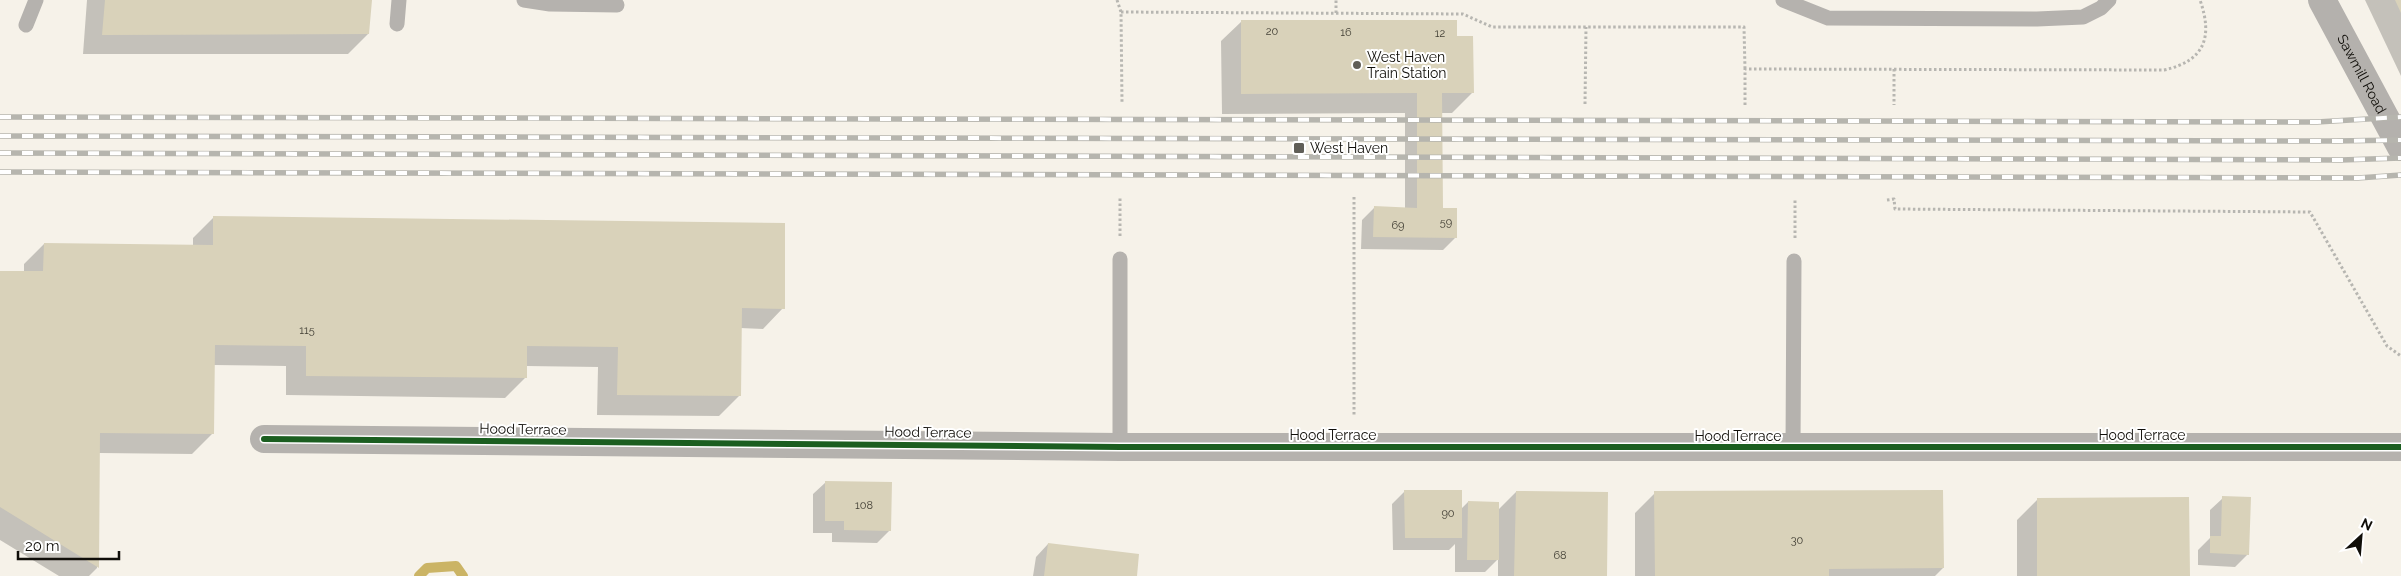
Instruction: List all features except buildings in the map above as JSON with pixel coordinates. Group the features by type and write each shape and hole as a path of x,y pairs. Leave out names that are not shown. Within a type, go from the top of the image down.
{"main road":[{"name":"Sawmill Road","path":"2322,0 2401,147"}],"street":[{"name":"Hood Terrace","path":"264,439 1120,447 2401,447"}],"lane":[{"path":"26,25 36,0"},
{"path":"397,24 399,0"},
{"path":"524,0 550,4 617,5"},
{"path":"1784,0 1828,18 2083,17 2101,8 2109,0"},
{"path":"1120,260 1120,447"},
{"path":"1793,448 1794,261"}],"path":[{"path":"1117,0 1121,12 1122,102"},
{"path":"1336,0 1336,13"},
{"path":"1745,69 2164,70 2178,67 2195,57 2204,43 2207,28 2200,0"},
{"path":"1121,12 1463,14 1492,27 1744,27 1745,105"},
{"path":"1585,104 1586,27"},
{"path":"1894,69 1894,105"},
{"path":"1120,196 1120,260"},
{"path":"1354,198 1354,424"},
{"path":"1794,261 1795,199"},
{"path":"1887,200 1894,199 1895,209 2310,212 2387,346 2401,356"}],"waterway":[{"path":"419,576 427,568 456,566 463,576"}],"railway":[{"path":"0,117 2317,122 2401,117"},
{"path":"0,136 2401,140"},
{"path":"0,153 2341,160 2401,158"},
{"path":"0,172 2358,178 2401,175"}],"cycle path":[{"path":"264,439 1120,447 2401,447"}],"place":[{"name":"West Haven Train Station","path":"1357,65"},
{"name":"West Haven","path":"1299,148"}]}
